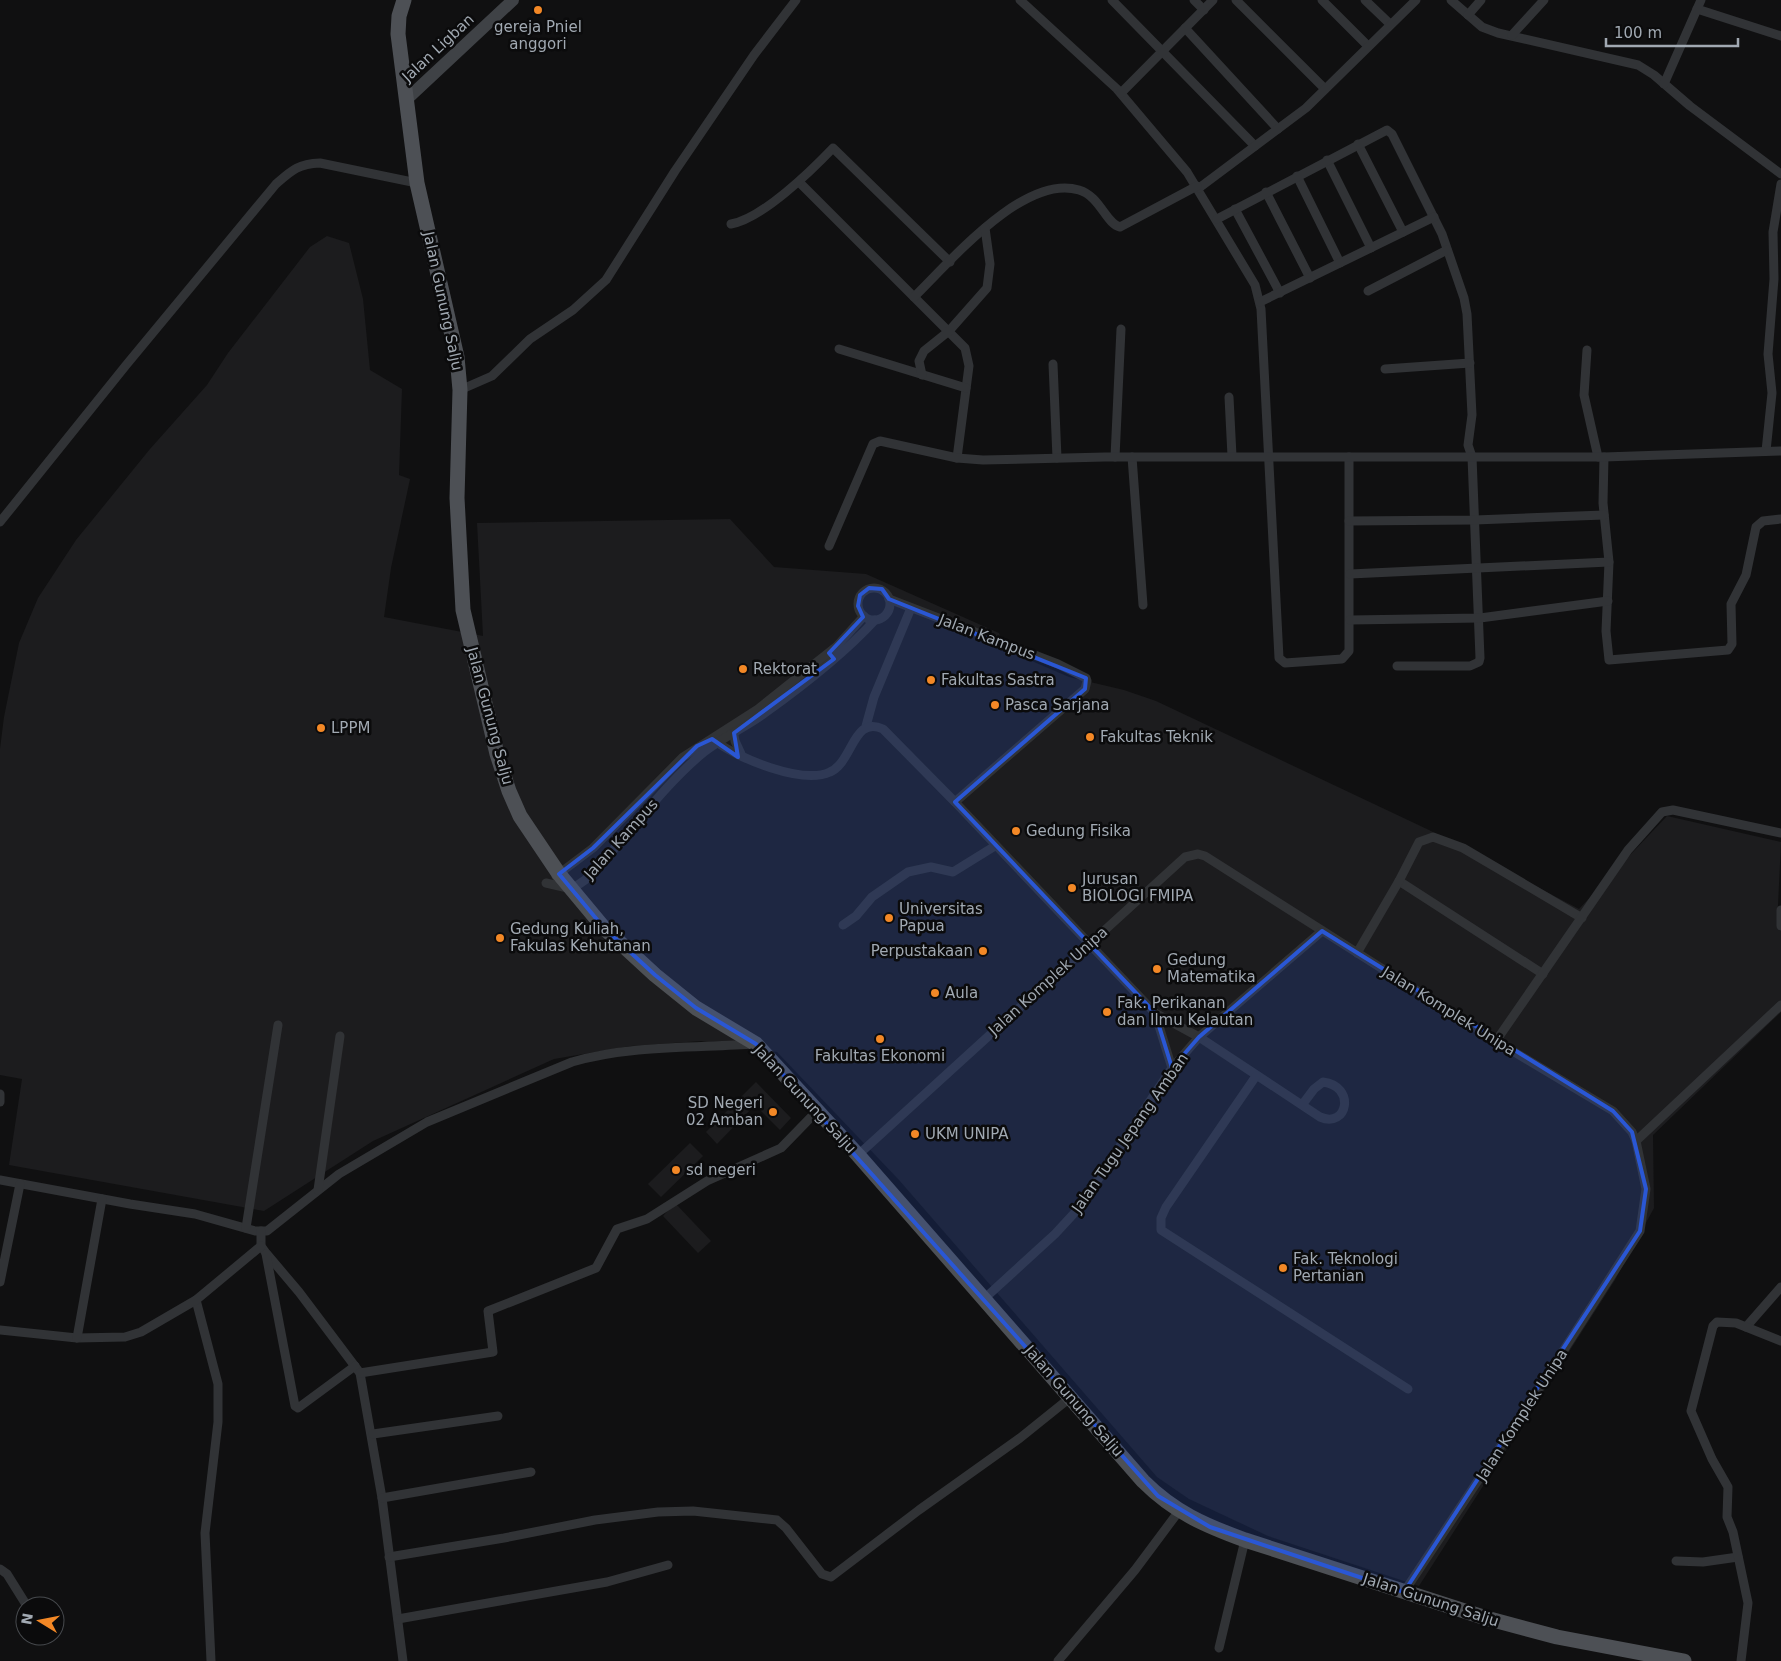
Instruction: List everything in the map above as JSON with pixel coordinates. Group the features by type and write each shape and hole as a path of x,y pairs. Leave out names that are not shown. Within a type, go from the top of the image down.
{"main road":[{"name":"Jalan Gunung Salju","path":"404,0 398,27 417,183 452,330 460,390 457,498 463,610 488,718 509,791 520,816 559,874 604,928 655,975 696,1008 756,1044 985,1298 1143,1481 1178,1512 1210,1527 1245,1540 1486,1618 1645,1658 1684,1661"},
{"name":"Jalan Ligban","path":"407,99 514,0"}],"street":[{"path":"460,390 492,376 530,338 573,310 606,280 680,163 754,55 796,0"},
{"path":"1020,0 1121,93 1150,126 1198,187 1255,285 1260,302 1279,658 1282,662 1291,664 1342,659 1349,651 1349,457"},
{"path":"1112,0 1161,52 1256,146"},
{"path":"1194,0 1204,10"},
{"path":"1121,93 1213,0"},
{"path":"1236,0 1325,89"},
{"path":"1322,0 1368,46"},
{"path":"1365,0 1390,24"},
{"path":"914,297 999,214 1038,194 1066,188 1078,190 1092,196 1111,223 1120,227 1198,187 1306,108 1416,0"},
{"path":"1451,0 1482,27 1498,33 1638,65 1781,174"},
{"path":"1468,15 1481,0"},
{"path":"1512,35 1544,0"},
{"path":"1664,84 1699,4 1781,36"},
{"path":"1185,28 1278,130"},
{"path":"1217,219 1381,131 1390,131 1434,217 1468,314 1472,415 1468,444 1472,457 1476,520 1480,658 1476,665 1397,666"},
{"path":"1358,144 1403,232"},
{"path":"731,224 774,202 833,148 950,262"},
{"path":"1326,160 1371,248"},
{"path":"0,522 127,364 276,184 293,169 304,164 320,163 417,183"},
{"path":"1297,176 1340,263"},
{"path":"798,182 965,348 968,356 966,388 957,458"},
{"path":"1766,452 1772,393 1768,354 1774,279 1773,232 1781,184"},
{"path":"1266,192 1310,278"},
{"path":"1235,209 1280,293"},
{"path":"1260,302 1434,217"},
{"path":"922,374 919,365 920,355 949,331 987,288 990,264 984,228"},
{"path":"1368,291 1447,250"},
{"path":"1115,457 1122,329"},
{"path":"839,349 966,388"},
{"path":"1587,350 1584,395 1601,457 1609,562 1606,631 1609,660 1728,650 1732,644 1731,604 1746,575 1756,527 1763,520 1781,519"},
{"path":"1385,369 1470,363"},
{"path":"1053,364 1057,458"},
{"path":"1229,397 1232,456"},
{"path":"829,546 876,442 890,443 957,458 983,460 1232,456 1601,457 1781,451"},
{"path":"1132,457 1143,605"},
{"path":"1349,521 1476,520 1604,515"},
{"path":"1350,574 1609,562"},
{"name":"Jalan Kampus","path":"572,889 594,871 682,772 716,741 777,699 831,656 864,616 858,603 860,596 866,590 878,588 885,592 889,599 887,613 875,620 850,647 831,656"},
{"name":"Jalan Kampus","path":"889,599 1058,664 1081,674 1088,681 1084,689 955,802"},
{"path":"1350,620 1480,618 1608,601"},
{"path":"716,741 762,765 788,771 824,774 839,766 866,726 874,697 911,608"},
{"path":"864,616 875,620"},
{"path":"866,726 872,725 882,729 955,802 1155,1014 1199,1037 1320,1118 1332,1119 1342,1114 1346,1100 1341,1090 1332,1083 1323,1082 1314,1089 1302,1105"},
{"path":"733,729 741,754"},
{"name":"Jalan Kampus","path":"559,874 593,848 683,757 716,741"},
{"path":"1496,1041 1628,850 1658,815 1668,810 1781,833"},
{"path":"1357,953 1399,881 1419,842 1433,837 1463,848 1582,918"},
{"path":"843,925 856,916 876,893 908,872 931,866 953,872 995,846"},
{"name":"Jalan Komplek Unipa","path":"858,1155 1185,857 1198,854 1205,856 1496,1041 1612,1111 1632,1132 1636,1141 1646,1188 1640,1231 1540,1387 1404,1592"},
{"path":"1399,881 1543,974"},
{"path":"1781,910 1781,926"},
{"name":"Jalan Tugu Jepang Amban","path":"985,1298 1055,1234 1080,1208 1172,1068 1199,1037 1322,931"},
{"path":"1636,1141 1781,1005"},
{"path":"1155,1014 1172,1068"},
{"path":"246,1228 278,1025"},
{"path":"318,1190 340,1036"},
{"path":"0,1180 195,1214 262,1232 275,1225 339,1174 427,1122 572,1062 596,1055 619,1052 756,1044"},
{"path":"1256,1076 1166,1208 1161,1218 1161,1230 1172,1239 1408,1389"},
{"path":"0,1094 0,1102"},
{"path":"262,1232 263,1250 295,1406 298,1408 358,1370 493,1352 488,1311 596,1268 616,1229 646,1219 707,1181 781,1148 817,1111"},
{"path":"0,1282 20,1184"},
{"path":"77,1338 102,1199"},
{"path":"263,1250 299,1292 358,1370 373,1434 403,1661"},
{"path":"0,1330 77,1338 125,1337 141,1332 196,1300 263,1250"},
{"path":"1746,1328 1781,1287"},
{"path":"196,1300 218,1384 218,1422 205,1533 211,1661"},
{"path":"1741,1661 1748,1603 1733,1532 1727,1518 1728,1487 1712,1459 1691,1406 1713,1326 1717,1322 1729,1321 1781,1342"},
{"path":"389,1557 504,1538 595,1520 658,1512 693,1510 777,1520 786,1528 822,1574 831,1577 919,1510 1020,1438 1071,1397"},
{"path":"373,1434 498,1416"},
{"path":"382,1498 531,1472"},
{"path":"1058,1661 1135,1570 1178,1512"},
{"path":"1219,1648 1245,1540"},
{"path":"1676,1561 1703,1562 1738,1557"},
{"path":"398,1619 607,1582 668,1565"},
{"path":"0,1569 7,1574 21,1596"}],"highlighted area":[{"path":"869,588 882,589 889,599 1086,678 1085,689 955,802 1155,1013 1172,1068 1199,1037 1322,931 1613,1111 1632,1132 1646,1189 1640,1231 1404,1592 1210,1527 1158,1496 756,1044 696,1008 655,975 604,928 559,874 593,848 697,746 712,739 738,757 734,733 834,659 829,653 863,617 858,606 860,595"}],"shaded area":[{"name":"Universitas Papua","path":"327,236 349,243 363,299 370,370 402,389 399,475 410,479 391,568 384,617 483,636 477,523 730,519 774,567 866,574 999,633 1004,649 1069,677 1124,690 1156,701 1429,830 1579,909 1667,816 1781,842 1777,926 1781,930 1781,1012 1653,1135 1654,1208 1615,1280 1419,1586 1268,1536 1189,1499 1157,1477 899,1180 777,1052 701,1041 631,1046 554,1059 373,1141 264,1211 9,1165 22,1079 0,1075 0,749 4,717 19,643 38,598 76,540 150,449 207,385 228,353 310,247"},
{"name":"SD Negeri 02 Amban","path":"756,1082 791,1118 780,1130 755,1105 717,1144 706,1132"},
{"name":"sd negeri","path":"690,1143 703,1156 661,1197 648,1184"},
{"name":"sd negeri","path":"675,1203 711,1241 698,1253 663,1216"}],"place":[{"name":"gereja Pniel anggori","path":"538,10"},
{"name":"Rektorat","path":"743,669"},
{"name":"Fakultas Sastra","path":"931,680"},
{"name":"Pasca Sarjana","path":"995,705"},
{"name":"LPPM","path":"321,728"},
{"name":"Fakultas Teknik","path":"1090,737"},
{"name":"Gedung Fisika","path":"1016,831"},
{"name":"Jurusan BIOLOGI FMIPA","path":"1072,888"},
{"name":"Universitas Papua","path":"889,918"},
{"name":"Gedung Kuliah, Fakulas Kehutanan","path":"500,938"},
{"name":"Perpustakaan","path":"983,951"},
{"name":"Gedung Matematika","path":"1157,969"},
{"name":"Aula","path":"935,993"},
{"name":"Fak. Perikanan dan Ilmu Kelautan","path":"1107,1012"},
{"name":"Fakultas Ekonomi","path":"880,1039"},
{"name":"SD Negeri 02 Amban","path":"773,1112"},
{"name":"UKM UNIPA","path":"915,1134"},
{"name":"sd negeri","path":"676,1170"},
{"name":"Fak. Teknologi Pertanian","path":"1283,1268"}]}
